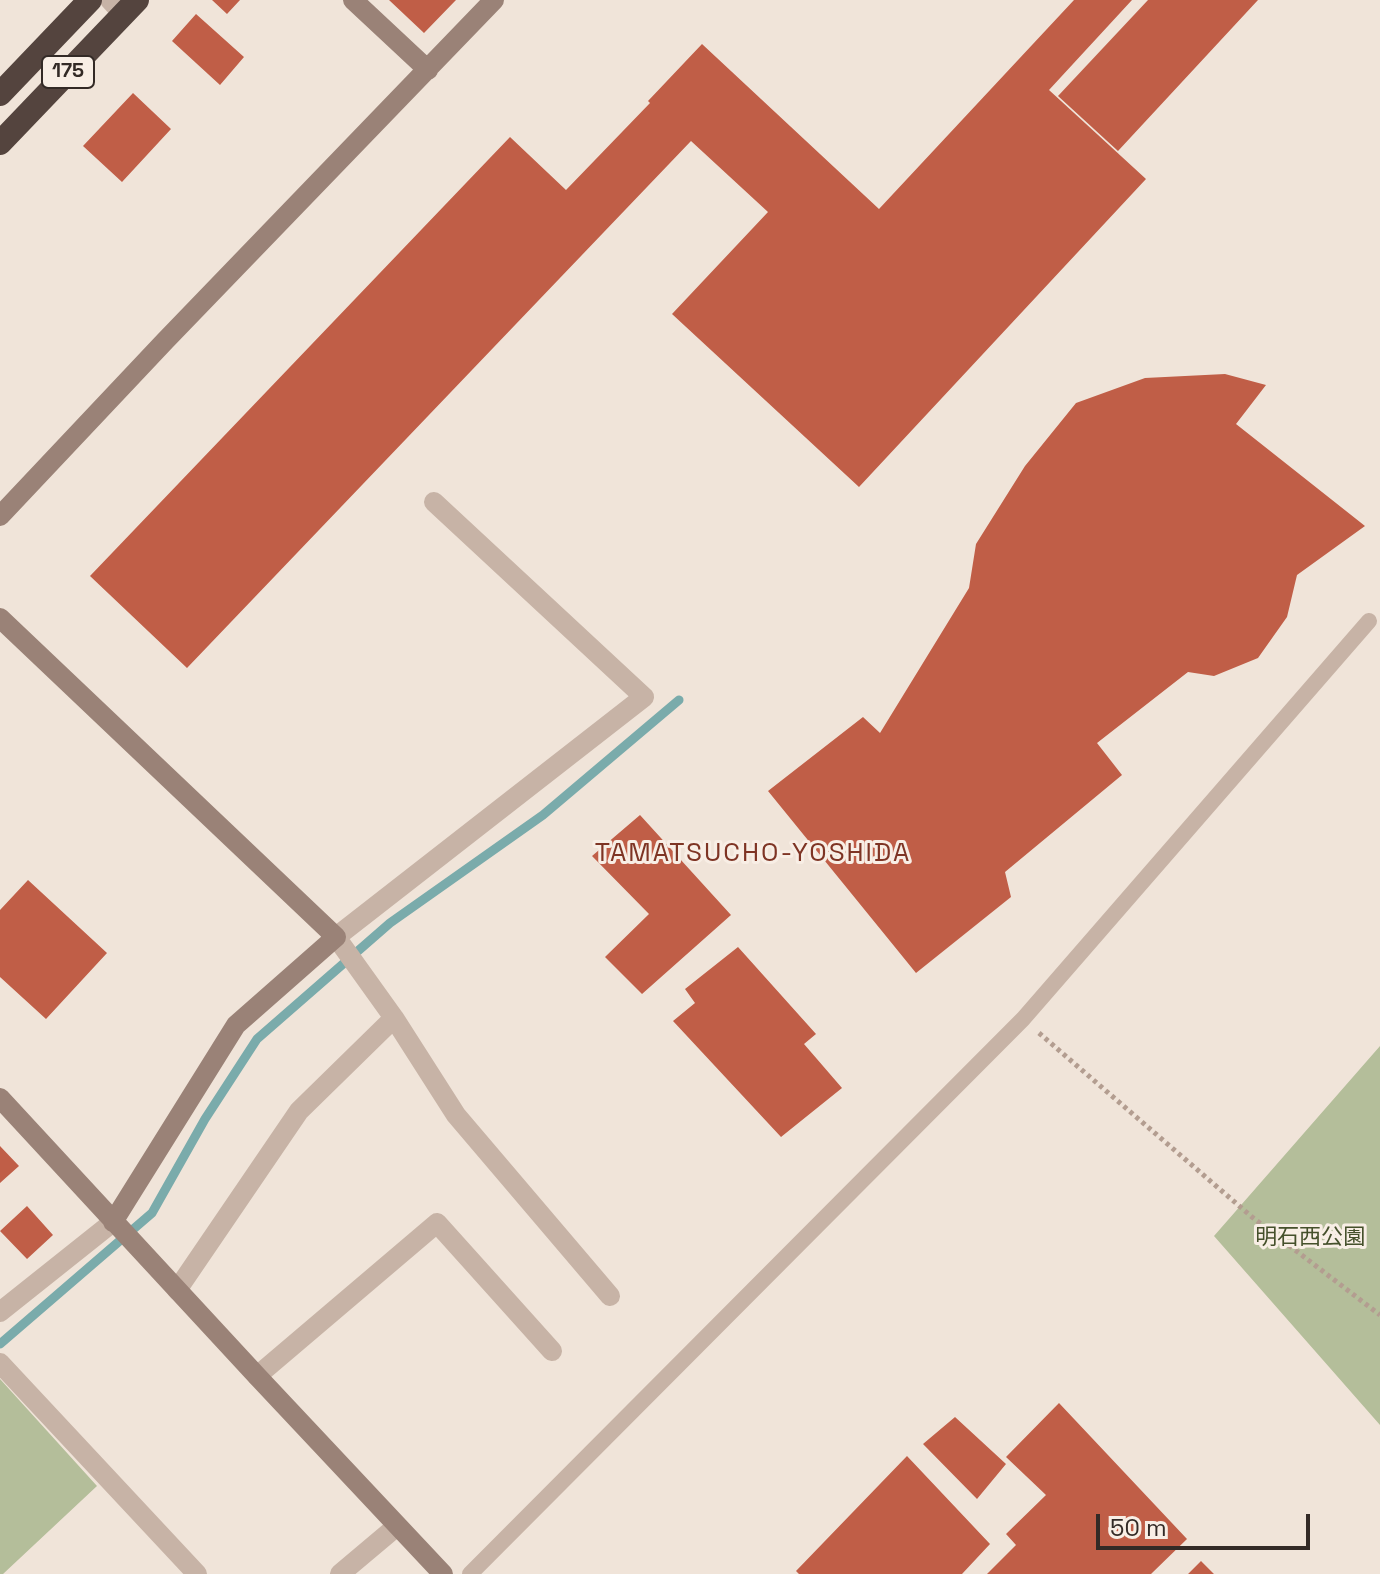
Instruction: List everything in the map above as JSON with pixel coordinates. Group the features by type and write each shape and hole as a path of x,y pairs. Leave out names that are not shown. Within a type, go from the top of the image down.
{"highway":[{"name":"175","path":"0,94 90,0"},
{"name":"175","path":"0,143 123,5"}],"street":[{"path":"353,0 428,70"},
{"path":"0,516 494,0"},
{"path":"0,1312 113,1222 236,1025 336,937 644,697 434,502"},
{"path":"0,618 336,937 394,1018 456,1115 610,1296"},
{"path":"177,1290 299,1111 394,1018"},
{"path":"0,1098 443,1574"},
{"path":"257,1376 437,1223 552,1351"},
{"path":"0,1363 197,1574"},
{"path":"340,1574 397,1526"}],"lane":[{"path":"470,1574 1023,1019 1369,621"}],"path":[{"path":"1023,1019 1252,1217 1380,1315"}],"green space":[{"name":"明石西公園","path":"1380,1046 1380,1425 1214,1236"},
{"path":"0,1379 97,1486 3,1574 0,1574"}],"building":[{"path":"212,0 240,0 227,14"},
{"path":"389,0 456,0 424,33"},
{"path":"1074,0 1132,0 1049,90 1146,179 859,487 672,314 768,212 691,141 187,668 90,576 510,137 566,190 702,44 879,209"},
{"path":"1148,0 1258,0 1118,151 1058,96"},
{"path":"196,14 244,57 220,85 172,41"},
{"path":"133,93 171,129 122,182 83,146"},
{"path":"1225,374 1266,385 1236,424 1365,526 1297,575 1287,617 1258,658 1214,676 1188,672 1097,743 1122,775 1005,872 1011,897 916,973 768,791 863,717 880,733 969,588 976,544 1025,466 1076,403 1145,378"},
{"path":"640,815 731,915 642,994 605,957 649,914 592,856"},
{"path":"28,880 107,953 46,1019 0,977 0,910"},
{"path":"738,947 816,1034 804,1044 842,1088 781,1137 673,1021 695,1003 685,989"},
{"path":"0,1146 19,1166 0,1183"},
{"path":"27,1206 53,1235 27,1259 0,1231"},
{"path":"1059,1403 1187,1539 1151,1574 987,1574 1016,1545 1006,1534 1046,1495 1006,1457"},
{"path":"955,1417 1006,1464 977,1499 923,1444"},
{"path":"907,1456 990,1544 962,1574 799,1574 796,1571"},
{"path":"1201,1561 1214,1574 1188,1574"}],"waterway":[{"path":"0,1344 152,1213 205,1119 257,1039 390,923 543,815 679,700"}],"district":[{"name":"TAMATSUCHO-YOSHIDA","path":"753,854"}]}
